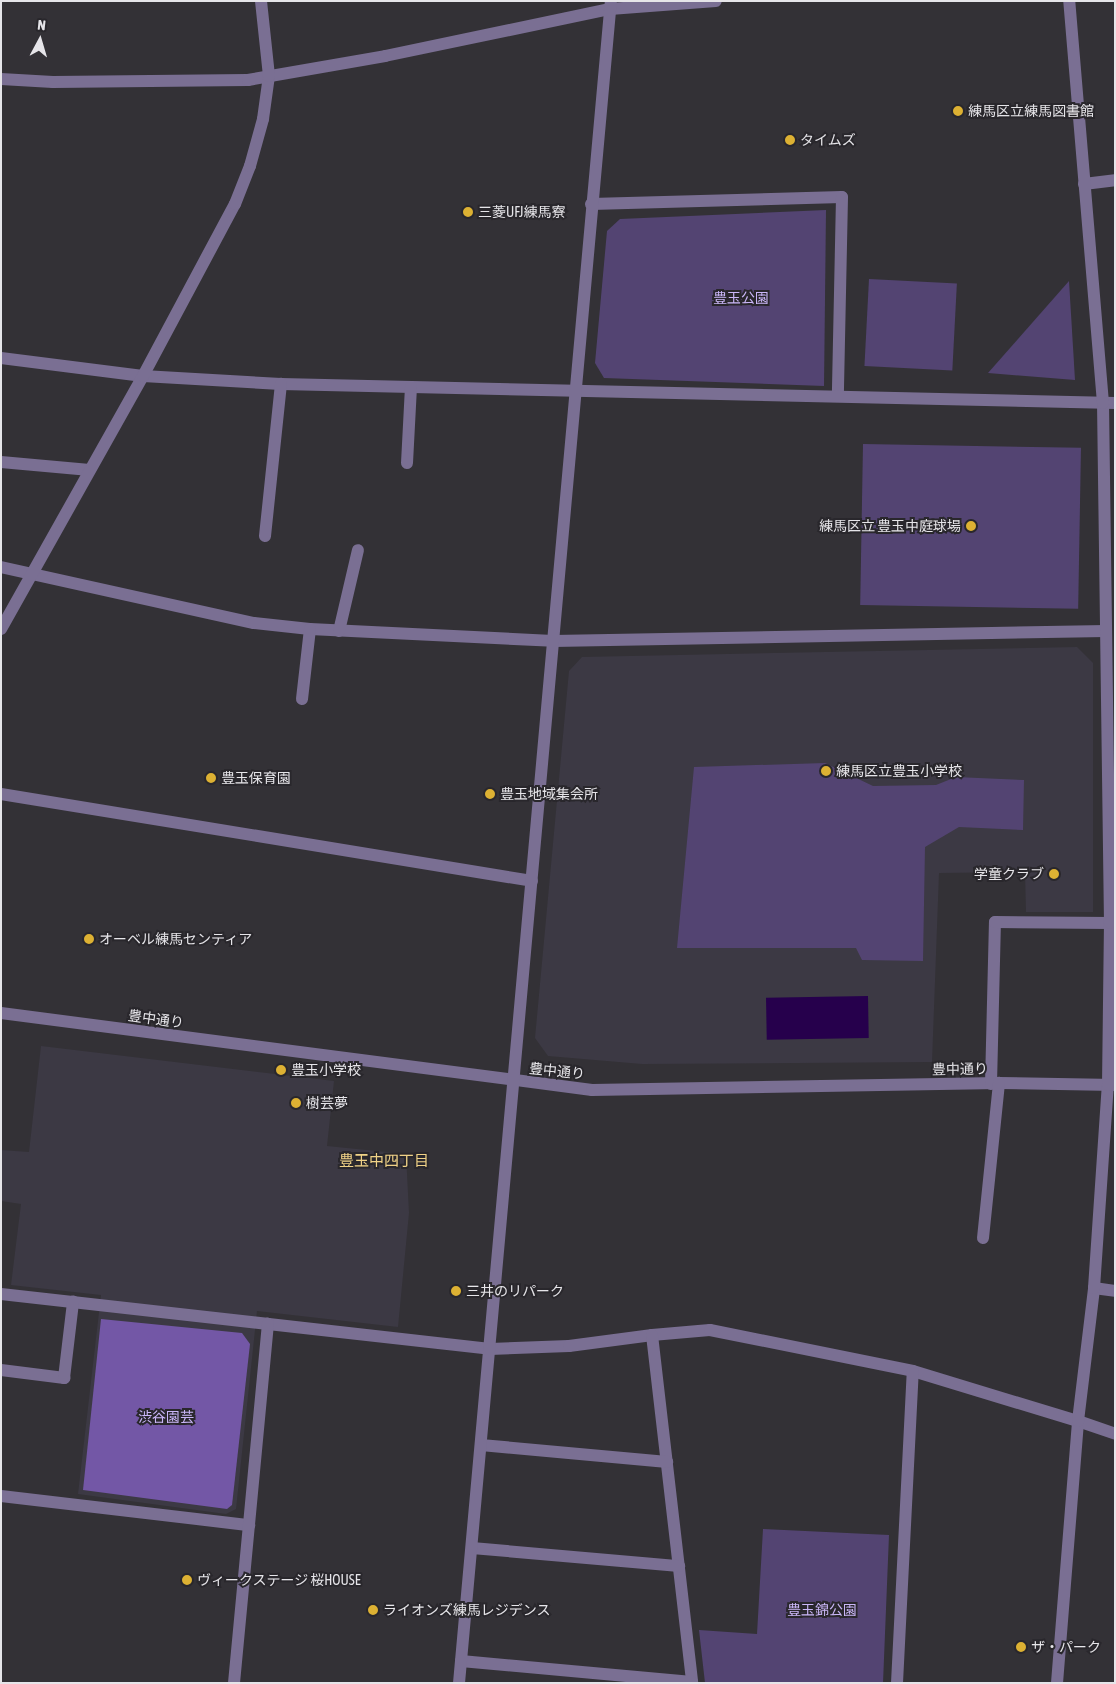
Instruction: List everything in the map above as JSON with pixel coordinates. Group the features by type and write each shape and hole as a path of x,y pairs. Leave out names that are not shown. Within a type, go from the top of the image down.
{"street":[{"path":"1,629 34,574 235,204 250,166 263,119 269,76 261,1"},
{"path":"1,79 53,82 248,80 384,56 610,5 716,1"},
{"path":"1058,1683 1078,1421 1094,1288 1111,1085 1110,924 1112,797 1106,631 1109,403 1084,184 1069,1"},
{"path":"459,1683 610,5"},
{"path":"1084,184 1115,180"},
{"path":"591,204 842,197 838,396"},
{"path":"1,358 142,376 281,384 1109,403"},
{"path":"264,536 281,384"},
{"path":"407,463 411,387"},
{"path":"1,462 90,470"},
{"path":"339,631 358,550"},
{"path":"1,567 254,623 339,631 553,641 1106,631"},
{"path":"302,698 310,629"},
{"path":"1,794 532,881"},
{"path":"983,1238 995,1083 995,922 1110,924"},
{"name":"豊中通り","path":"1,1013 514,1082 592,1090 995,1083 1111,1085"},
{"path":"1094,1288 1115,1291"},
{"path":"1,1294 490,1349 569,1346 652,1335 710,1330 914,1371 1115,1434"},
{"path":"1,1370 64,1378 73,1302"},
{"path":"234,1683 268,1324"},
{"path":"461,1660 692,1682 652,1335"},
{"path":"897,1683 914,1371"},
{"path":"481,1445 667,1462"},
{"path":"1,1496 249,1526"},
{"path":"472,1548 678,1566"}],"shaded area":[{"name":"練馬区立豊玉小学校","path":"1077,647 1093,663 1093,912 1026,912 1025,872 939,873 932,1062 642,1064 548,1056 535,1038 569,671 582,657"},
{"path":"868,996 869,1038 767,1040 766,998"},
{"name":"渋谷園芸","path":"41,1046 334,1081 327,1146 406,1154 409,1213 398,1327 257,1311 236,1509 226,1514 78,1494 101,1295 11,1285 21,1204 1,1201 1,1150 29,1152"}],"green space":[{"name":"豊玉公園","path":"826,210 824,386 604,378 595,363 607,231 620,219"},
{"path":"869,279 957,284 952,370 864,366"},
{"path":"1069,281 1075,380 988,373"},
{"name":"練馬区立 豊玉中庭球場","path":"863,444 1081,448 1078,609 860,605"},
{"path":"825,763 873,786 936,785 956,777 1024,780 1023,830 959,827 925,847 923,961 862,960 856,948 677,948 694,767"},
{"name":"渋谷園芸","path":"101,1319 242,1333 250,1344 232,1505 227,1509 83,1490"},
{"name":"豊玉錦公園","path":"763,1529 889,1535 883,1683 705,1683 699,1630 757,1634"}],"place":[{"name":"練馬区立練馬図書館","path":"958,111"},
{"name":"タイムズ","path":"790,140"},
{"name":"三菱UFJ練馬寮","path":"468,212"},
{"name":"練馬区立 豊玉中庭球場","path":"971,526"},
{"name":"練馬区立豊玉小学校","path":"826,771"},
{"name":"豊玉保育園","path":"211,778"},
{"name":"豊玉地域集会所","path":"490,794"},
{"name":"学童クラブ","path":"1054,874"},
{"name":"オーベル練馬センティア","path":"89,939"},
{"name":"豊玉小学校","path":"281,1070"},
{"name":"樹芸夢","path":"296,1103"},
{"name":"三井のリパーク","path":"456,1291"},
{"name":"ヴィークステージ 桜HOUSE","path":"187,1580"},
{"name":"ライオンズ練馬レジデンス","path":"373,1610"},
{"name":"ザ・パーク","path":"1021,1647"}],"district":[{"name":"豊玉中四丁目","path":"384,1161"}]}
